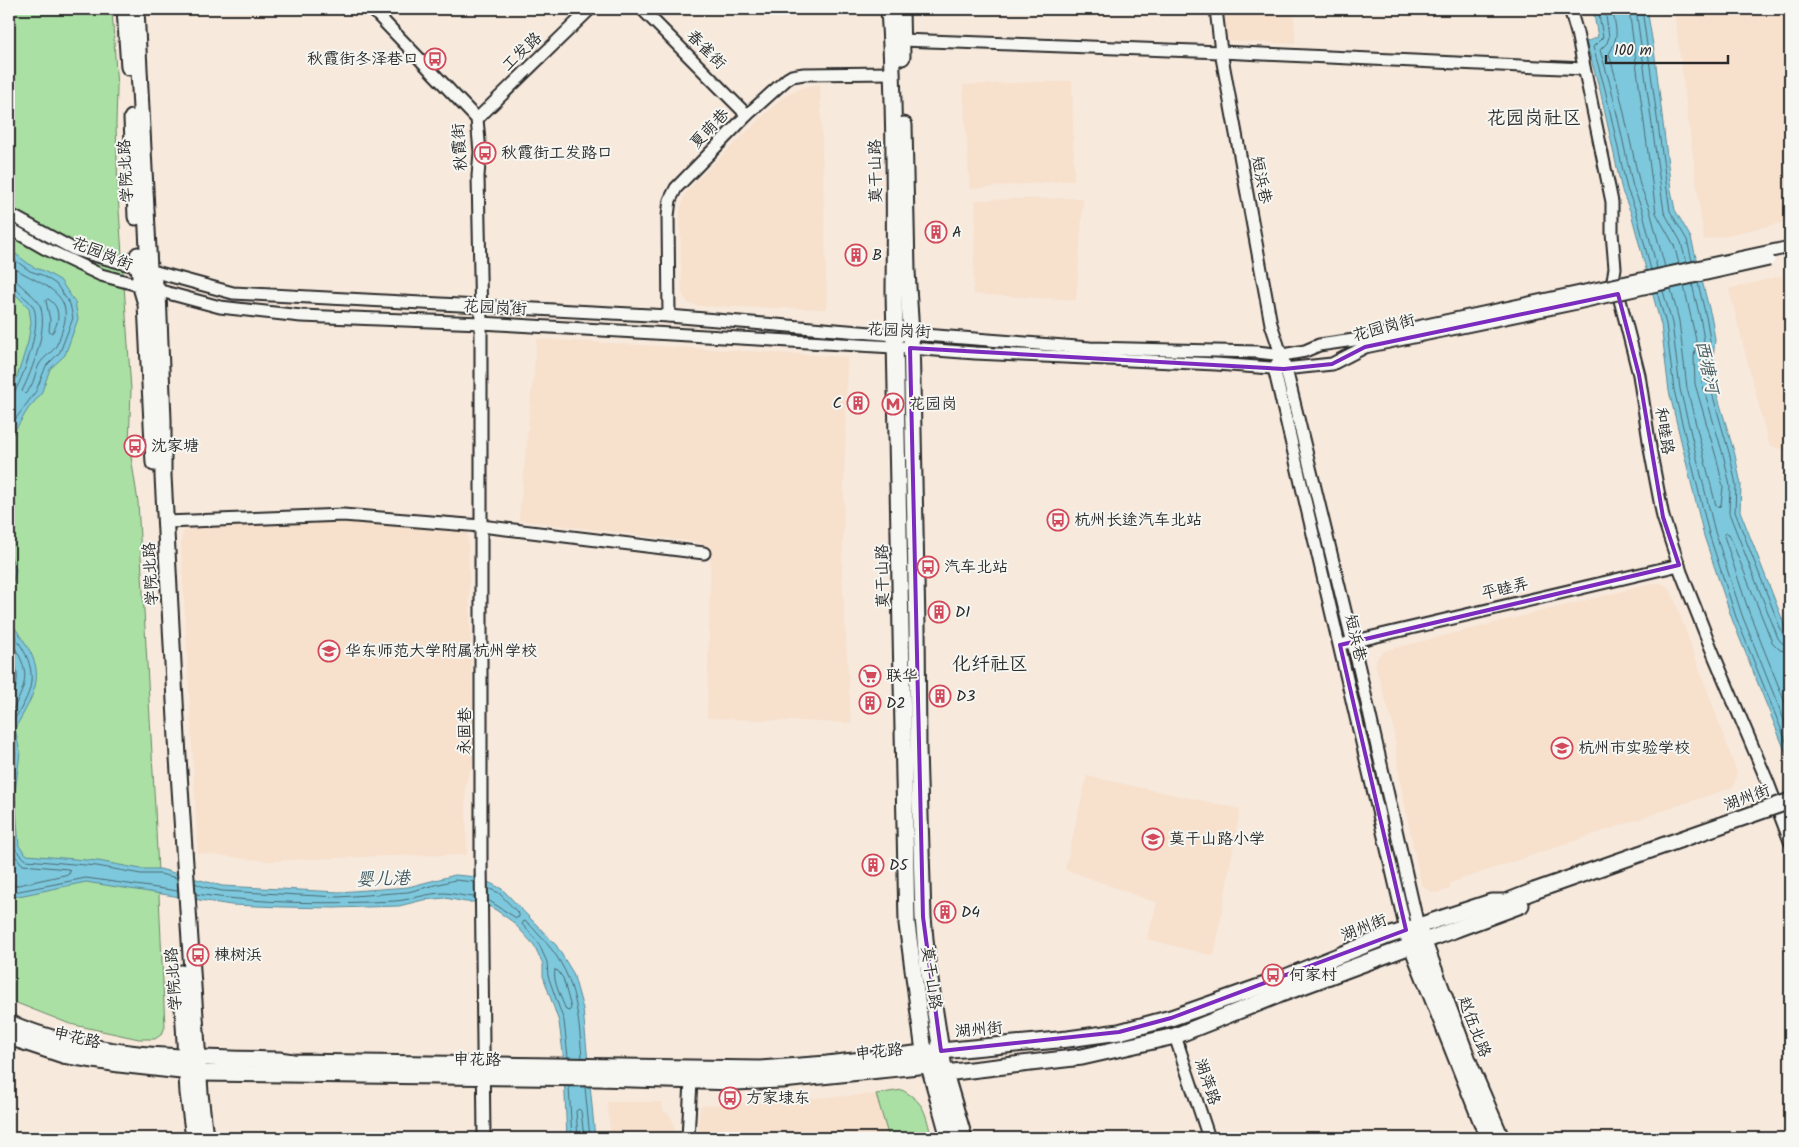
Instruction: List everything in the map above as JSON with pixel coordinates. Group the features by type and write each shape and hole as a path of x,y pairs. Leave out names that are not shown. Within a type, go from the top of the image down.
{"main road":[{"name":"学院北路","path":"125,9 144,269 158,292 181,867 178,903 192,1065 205,1138"},
{"name":"学院北路","path":"136,9 144,269 142,287 146,304 161,612 181,867 188,925 194,1138"},
{"name":"莫干山路","path":"889,9 917,617 918,748 923,917 927,961 945,1073 964,1138"},
{"name":"莫干山路","path":"901,9 907,271 903,341 901,712 907,924 926,1058 949,1138"},
{"name":"湖州街","path":"945,1073 1082,1057 1175,1036 1281,994 1417,944 1535,895 1790,801"},
{"name":"湖州街","path":"941,1051 1068,1039 1119,1032 1171,1018 1276,981 1412,928 1491,902 1506,902 1535,895 1790,810"},
{"name":"赵伍北路","path":"1412,928 1488,1138"},
{"name":"赵伍北路","path":"1417,944 1502,1138"},
{"name":"申花路","path":"9,1023 46,1036 82,1045 192,1065"},
{"name":"申花路","path":"9,1036 63,1055 119,1064 192,1065 279,1060 483,1071 598,1072 760,1069 926,1058"},
{"name":"申花路","path":"598,1072 691,1081 782,1080 926,1058 941,1051"},
{"path":"926,1058 945,1073"}],"street":[{"name":"秋霞街","path":"372,9 478,118 480,152 478,176 481,323"},
{"name":"工发路","path":"478,118 590,9"},
{"name":"春雀街","path":"642,9 747,115"},
{"name":"短浜巷","path":"1216,9 1221,52 1271,324 1283,355 1352,642 1412,928"},
{"name":"和睦路","path":"1570,9 1577,33 1612,202 1615,268 1613,280 1639,375 1663,516 1678,565 1790,841"},
{"path":"902,40 1584,68"},
{"name":"夏萌巷","path":"669,316 668,216 670,200 676,188 747,115 792,76 804,74 892,73"},
{"name":"花园岗街","path":"9,214 75,250 233,293 669,316 903,341 975,353 1286,369 1332,364 1363,343 1790,247"},
{"name":"花园岗街","path":"9,228 44,248 101,275 158,292 220,307 283,314 903,341 1258,352 1283,355 1305,351 1319,345 1363,343 1576,303 1790,255"},
{"name":"永固巷","path":"481,323 481,858 484,1138"},
{"path":"1274,368 1283,355"},
{"name":"短浜巷","path":"1274,368 1340,645 1412,928"},
{"path":"166,522 343,515 481,526 704,553"},
{"name":"平睦弄","path":"1340,645 1678,565"},
{"name":"湖萍路","path":"1175,1036 1209,1138"},
{"path":"688,1138 691,1081"}],"highlighted area":[{"path":"1618,294 1639,375 1663,517 1679,565 1340,645 1406,930 1171,1018 1119,1032 941,1051 923,917 910,348 1284,369 1332,364 1365,347"}],"shaded area":[{"path":"1222,9 1294,9 1295,44 1230,41 1225,35"},
{"path":"1674,9 1790,9 1790,221 1704,240"},
{"path":"1072,81 1074,180 970,189 963,85"},
{"path":"820,84 827,309 698,306 688,303 682,293 680,211 685,194 697,180 782,98 804,87"},
{"path":"1083,198 1076,300 973,294 976,200"},
{"path":"1790,274 1790,452 1769,445 1729,289"},
{"path":"537,339 847,357 842,575 851,723 707,718 711,546 694,542 519,520"},
{"name":"华东师范大学附属杭州学校","path":"313,509 467,517 474,760 465,784 467,855 382,856 268,861 198,853 181,542 183,532 189,526"},
{"name":"杭州市实验学校","path":"1661,583 1669,588 1673,596 1737,773 1733,787 1450,883 1450,889 1436,893 1427,890 1421,883 1400,781 1393,724 1375,664 1379,655 1387,650"},
{"name":"莫干山路小学","path":"1087,776 1240,809 1214,956 1147,939 1157,903 1065,869"},
{"path":"876,1094 889,1138 698,1138 700,1106"},
{"path":"607,1102 662,1102 663,1111 669,1114 672,1119 674,1138 611,1138"}],"green space":[{"path":"9,9 112,9 117,88 118,195 131,390 129,444 138,502 165,1027 162,1034 155,1039 139,1039 70,1024 9,1000"},
{"path":"902,1090 920,1105 926,1116 932,1138 889,1138 876,1094"}],"water":[{"name":"西塘河","path":"1593,9 1647,9 1655,57 1671,190 1675,210 1691,238 1712,320 1715,340 1713,381 1735,455 1741,485 1740,511 1790,639 1790,763 1732,619 1704,536 1669,391 1661,325 1631,213 1622,191 1600,90 1586,42 1598,37"},
{"path":"9,249 33,267 60,280 75,302 78,319 65,355 50,369 41,394 28,409 9,440 9,391 17,377 28,342 31,322 29,308 9,288"},
{"path":"9,552 16,570 9,596"},
{"path":"9,620 29,649 36,672 36,684 32,696 15,728 20,753 15,792 19,846 27,855 98,861 141,869 160,869 222,886 339,892 408,887 455,875 478,877 502,889 556,945 573,973 583,1009 595,1138 567,1138 563,1053 559,1022 543,976 543,964 534,945 513,922 481,902 466,902 445,898 423,900 399,906 334,908 231,905 86,882 9,898"}],"place":[{"name":"秋霞街冬泽巷口","path":"435,59"},
{"name":"秋霞街工发路口","path":"485,153"},
{"name":"A","path":"936,232"},
{"name":"B","path":"856,255"},
{"name":"C","path":"858,403"},
{"name":"花园岗","path":"893,404"},
{"name":"沈家塘","path":"135,446"},
{"name":"杭州长途汽车北站","path":"1058,520"},
{"name":"汽车北站","path":"928,567"},
{"name":"D1","path":"939,612"},
{"name":"华东师范大学附属杭州学校","path":"329,651"},
{"name":"联华","path":"870,676"},
{"name":"D3","path":"940,696"},
{"name":"D2","path":"870,703"},
{"name":"杭州市实验学校","path":"1562,748"},
{"name":"莫干山路小学","path":"1153,839"},
{"name":"D5","path":"873,865"},
{"name":"D4","path":"945,912"},
{"name":"楝树浜","path":"198,955"},
{"name":"何家村","path":"1273,975"},
{"name":"方家埭东","path":"730,1098"}],"district":[{"name":"花园岗社区","path":"1534,119"},
{"name":"化纤社区","path":"990,665"}],"water label":[{"name":"婴儿港","path":"383,880"}]}
